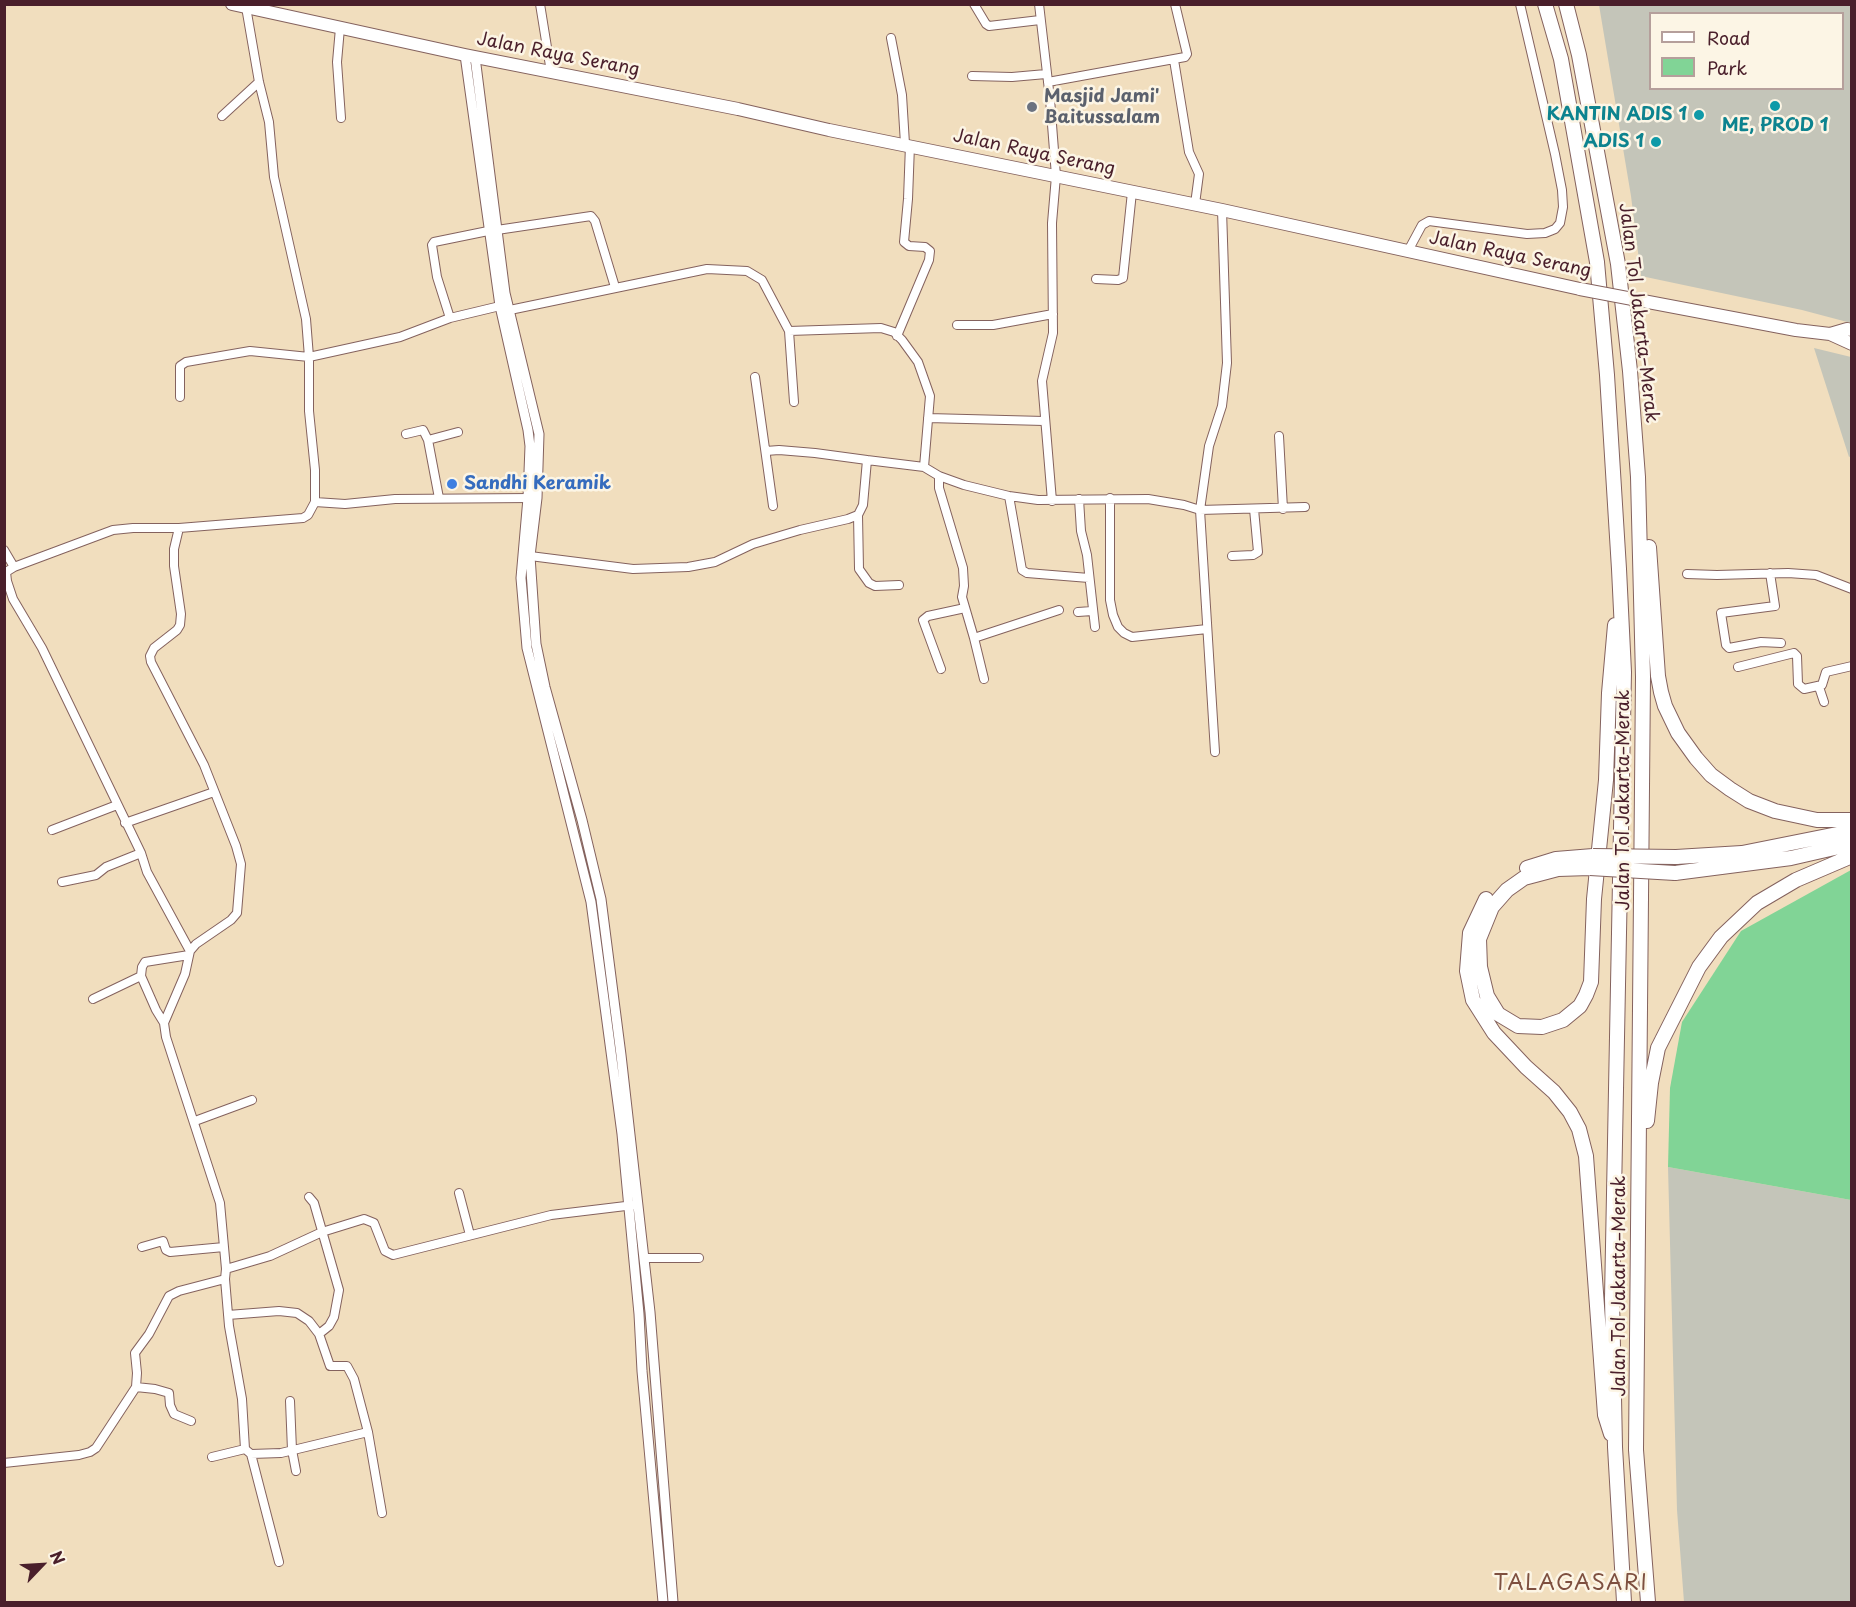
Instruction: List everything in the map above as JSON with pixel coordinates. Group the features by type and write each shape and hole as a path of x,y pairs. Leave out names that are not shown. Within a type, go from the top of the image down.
{"highway":[{"name":"Jalan Raya Serang","path":"232,4 470,56 1195,204 1580,289 1796,330 1830,334 1851,344"},
{"name":"Jalan Tol Jakarta–Merak","path":"1545,4 1561,59 1597,262 1607,375 1619,569 1624,672 1612,1298 1615,1447 1624,1602"},
{"name":"Jalan Tol Jakarta–Merak","path":"1566,4 1580,55 1618,264 1630,371 1638,477 1643,677 1636,1450 1648,1602"},
{"name":"Jalan Raya Serang","path":"1830,334 1846,329 1851,330"},
{"path":"1638,477 1646,515 1658,676 1665,706 1678,733 1711,775 1749,801 1775,811 1817,820 1851,820"},
{"path":"1619,569 1609,693 1606,780 1594,899 1591,982 1580,1006 1563,1020 1542,1027 1518,1026 1498,1014 1487,996 1480,967 1479,939 1492,907 1506,890 1524,878 1591,862 1676,858 1742,853 1851,831"},
{"path":"1615,1447 1605,1415 1586,1156 1579,1129 1570,1112 1554,1092 1526,1067 1494,1033 1473,999 1467,971 1470,933 1486,900 1501,883 1522,870 1556,859 1675,873 1791,858 1851,844"},
{"path":"1636,1450 1647,1124 1651,1083 1658,1048 1699,967 1721,937 1757,903 1796,880 1851,856"}],"street":[{"path":"540,4 551,72"},
{"path":"974,4 989,26 1040,20"},
{"path":"1039,4 1056,176 1052,223 1052,347 1043,375 1044,421 1052,501"},
{"path":"972,76 1047,78 1185,57 1187,54 1175,4"},
{"path":"1408,251 1422,225 1429,221 1527,234 1545,233 1555,229 1560,223 1563,207 1562,190 1520,4"},
{"path":"190,953 147,872 141,854 42,648 13,599 6,580 6,572 113,530 179,528 303,518 308,515 315,502 306,319 274,177 269,122 259,82 246,7"},
{"path":"340,28 337,62 341,118"},
{"path":"891,38 902,95 907,145 908,199 903,242 909,246 925,247 930,251 929,260 897,336"},
{"path":"470,56 503,310 530,416 532,498 530,556 536,644 601,899 631,1130 642,1371 663,1602"},
{"path":"1174,60 1189,152 1199,174 1195,204"},
{"path":"222,116 259,82"},
{"path":"1096,279 1118,280 1123,278 1132,192"},
{"path":"1215,752 1200,510 1209,446 1222,406 1227,363 1222,210"},
{"path":"450,318 437,277 432,245 434,242 493,230 591,216 595,221 615,287"},
{"path":"180,398 180,366 186,362 250,351 309,357 400,337 450,318 503,310 707,268 747,271 762,280 789,331 794,402"},
{"path":"957,325 993,325 1053,314"},
{"path":"789,331 881,328 897,336 914,356 930,396 924,467"},
{"path":"755,377 773,506"},
{"path":"928,418 1044,421"},
{"path":"406,434 423,430 428,440 439,498"},
{"path":"428,440 458,432"},
{"path":"1280,436 1283,509"},
{"path":"765,451 815,453 924,467 939,476 1009,496 1052,501 1148,499 1184,504 1200,510 1305,507"},
{"path":"867,460 863,505 858,515 859,569 869,583 875,586 899,585"},
{"path":"939,476 939,488 963,568 962,597 984,679"},
{"path":"1009,496 1022,570 1027,573 1089,578"},
{"path":"315,502 345,504 395,499 532,498"},
{"path":"532,498 521,578 527,648 591,902 622,1134 644,1258 673,1602"},
{"path":"1110,498 1110,600 1113,615 1119,627 1132,637 1207,629"},
{"path":"1079,499 1081,531 1085,545 1095,627"},
{"path":"1232,556 1258,552 1254,509"},
{"path":"530,556 633,568 703,565 715,562 753,544 858,515"},
{"path":"164,1023 185,974 190,953 196,944 231,920 238,910 240,857 204,765 150,656 154,648 180,625 181,614 174,566 174,549 179,528"},
{"path":"4,550 14,567"},
{"path":"1770,573 1775,606 1721,613 1726,645 1729,648 1761,642 1781,644"},
{"path":"1687,574 1816,575 1851,588"},
{"path":"940,669 923,620 928,616 965,608"},
{"path":"974,638 1059,610"},
{"path":"1078,612 1092,611"},
{"path":"1780,634 1781,656"},
{"path":"1738,667 1796,654 1800,688 1820,687"},
{"path":"1824,702 1820,687 1826,672 1851,666"},
{"path":"125,823 214,792"},
{"path":"52,830 117,805"},
{"path":"62,882 96,875 106,867 141,854"},
{"path":"190,953 145,962 141,976 164,1023 166,1037 220,1203 228,1315 248,1451 279,1562"},
{"path":"93,999 141,976"},
{"path":"195,1121 252,1100"},
{"path":"459,1193 470,1235"},
{"path":"309,1197 314,1203 339,1290 334,1317 329,1326 319,1334"},
{"path":"226,1269 270,1256 322,1232 364,1219 374,1223 385,1251 393,1255 551,1215 633,1205"},
{"path":"142,1247 163,1241 166,1250 170,1252 224,1247"},
{"path":"644,1258 699,1258"},
{"path":"4,1463 90,1452 96,1448 136,1387 135,1353 149,1334 170,1296 179,1291 225,1279"},
{"path":"228,1315 279,1311 297,1313 309,1321 319,1334 330,1366 344,1365 350,1370 368,1432 382,1513"},
{"path":"136,1387 168,1393 171,1396 170,1405 174,1414 191,1421"},
{"path":"290,1401 292,1450 296,1471"},
{"path":"212,1457 248,1451 292,1450 368,1432"}],"shaded area":[{"path":"1599,5 1851,5 1851,323 1802,310 1641,276 1631,196"},
{"path":"1814,348 1851,357 1851,456 1849,457"},
{"path":"1668,1167 1851,1200 1851,1602 1684,1602 1677,1510"}],"green space":[{"path":"1851,870 1851,1200 1668,1167 1670,1088 1682,1022 1741,931"}],"place":[{"name":"ME, PROD 1","path":"1775,106"},
{"name":"Masjid Jami' Baitussalam","path":"1032,107"},
{"name":"KANTIN ADIS 1","path":"1699,115"},
{"name":"ADIS 1","path":"1656,142"},
{"name":"Sandhi Keramik","path":"452,484"}],"district":[{"name":"TALAGASARI","path":"1571,1584"}]}
